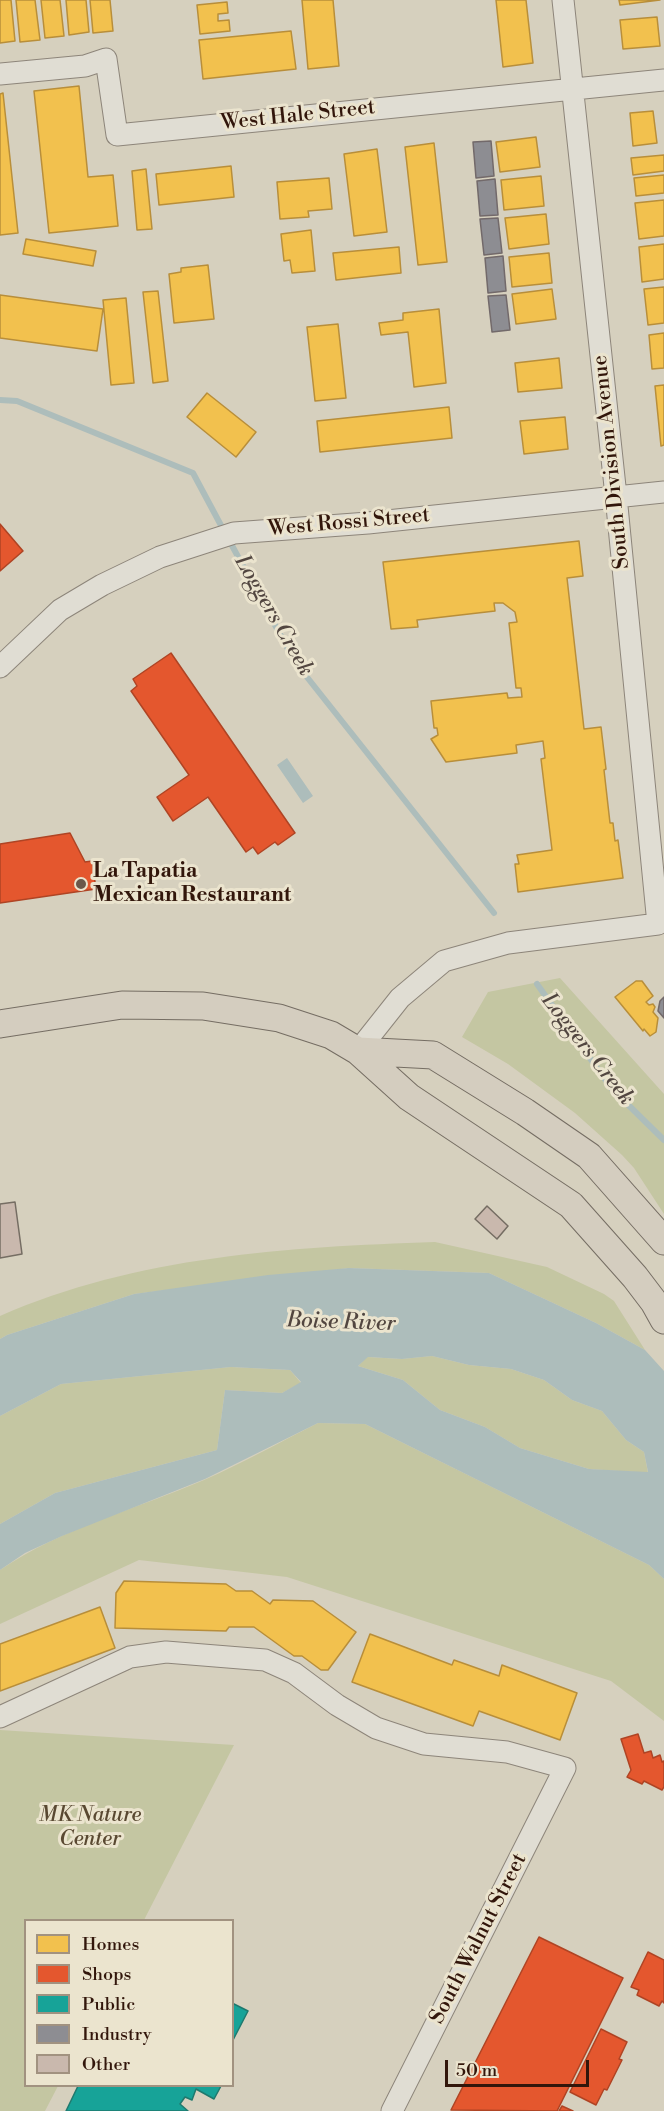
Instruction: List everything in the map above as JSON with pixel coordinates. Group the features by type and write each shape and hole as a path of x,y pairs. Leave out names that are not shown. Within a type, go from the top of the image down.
{"main road":[{"path":"0,1024 122,1005 203,1006 279,1018 331,1035 358,1051 409,1097 571,1205 635,1277 659,1311"},
{"path":"358,1051 433,1055 525,1112 588,1156 664,1241"}],"street":[{"name":"South Division Avenue","path":"563,0 662,924"},
{"name":"West Hale Street","path":"0,74 85,66 106,59 117,135 664,80"},
{"name":"West Rossi Street","path":"0,667 60,610 102,585 150,562 234,534 368,523 664,492"},
{"path":"358,1051 400,998 444,961 508,943 662,924"},
{"name":"South Walnut Street","path":"0,1717 130,1657 166,1652 265,1660 294,1672 337,1705 376,1728 424,1744 507,1752 565,1768 393,2111"}],"green space":[{"path":"560,978 664,1094 664,1214 634,1168 575,1113 508,1064 462,1037 488,992"},
{"path":"435,1242 547,1267 604,1294 614,1301 645,1350 596,1323 489,1273 349,1268 134,1294 0,1339 0,1316 52,1296 105,1280 214,1258 324,1247"},
{"path":"432,1356 469,1365 511,1369 544,1380 572,1400 602,1411 626,1440 644,1452 648,1473 589,1469 520,1448 485,1427 440,1410 403,1380 358,1366 367,1357 402,1359"},
{"path":"231,1367 290,1370 301,1383 282,1393 225,1390 217,1450 55,1493 0,1524 0,1416 61,1384"},
{"path":"318,1423 365,1424 649,1565 664,1579 664,1721 611,1681 287,1577 139,1560 0,1624 0,1570 48,1542 204,1480"},
{"name":"MK Nature Center","path":"0,1730 234,1745 145,1919 24,1919 24,2087 57,2087 45,2111 0,2111"}],"water":[{"path":"287,758 313,796 303,803 277,765"},
{"name":"Boise River","path":"349,1268 489,1273 596,1323 645,1350 664,1371 664,1579 649,1565 365,1424 318,1423 205,1479 25,1553 0,1570 0,1524 55,1493 217,1450 225,1390 282,1393 301,1382 290,1370 231,1367 61,1384 0,1416 0,1339 134,1294 268,1275","holes":["432,1356 469,1365 511,1369 544,1380 572,1400 602,1411 626,1440 644,1452 648,1472 589,1469 520,1448 485,1427 440,1410 403,1380 358,1366 368,1357 402,1359"]}],"building: Homes":[{"path":"0,0 11,0 15,41 0,43"},
{"path":"16,0 35,0 40,40 20,42"},
{"path":"41,0 60,0 64,36 45,38"},
{"path":"66,0 86,0 89,32 69,35"},
{"path":"90,0 110,0 113,31 93,33"},
{"path":"302,0 333,0 339,66 308,69"},
{"path":"496,0 526,0 533,63 503,67"},
{"path":"619,0 660,0 620,5"},
{"path":"227,2 228,13 218,14 218,21 229,20 230,31 200,34 197,5"},
{"path":"657,17 660,46 623,49 620,20"},
{"path":"291,31 296,69 203,79 199,40"},
{"path":"79,86 88,177 113,175 118,226 49,233 34,91"},
{"path":"3,93 18,233 0,235 0,94"},
{"path":"653,111 657,143 633,146 630,113"},
{"path":"536,137 540,167 500,172 496,142"},
{"path":"434,143 447,262 418,265 405,147"},
{"path":"377,149 387,232 354,236 344,154"},
{"path":"664,155 664,171 633,175 631,158"},
{"path":"231,166 234,197 159,205 156,174"},
{"path":"146,169 152,229 137,230 132,171"},
{"path":"664,175 664,193 636,196 634,178"},
{"path":"541,176 544,206 504,210 501,180"},
{"path":"329,178 332,209 308,211 309,217 280,219 277,182"},
{"path":"664,200 664,236 639,239 635,203"},
{"path":"546,214 549,244 509,249 505,218"},
{"path":"311,230 315,271 292,273 290,260 284,261 281,234"},
{"path":"26,239 96,251 93,266 23,254"},
{"path":"664,244 664,279 642,282 639,247"},
{"path":"399,247 401,273 336,280 333,253"},
{"path":"549,253 552,283 512,287 509,257"},
{"path":"208,265 214,319 174,323 169,274 181,272 181,268"},
{"path":"664,287 664,323 648,325 644,289"},
{"path":"552,289 556,319 516,324 512,294"},
{"path":"158,291 168,381 153,383 143,292"},
{"path":"0,295 103,309 97,351 0,338"},
{"path":"126,298 134,383 111,385 103,300"},
{"path":"439,309 446,383 414,387 408,332 381,335 379,323 403,320 403,313"},
{"path":"338,324 346,398 315,401 307,327"},
{"path":"664,333 664,368 652,369 649,335"},
{"path":"559,358 562,388 518,392 515,363"},
{"path":"664,385 664,445 661,446 655,386"},
{"path":"207,393 256,432 236,457 187,417"},
{"path":"449,407 452,438 320,452 317,421"},
{"path":"565,417 568,449 524,454 520,421"},
{"path":"579,541 583,576 567,578 584,729 601,727 610,823 613,823 615,841 618,840 623,878 518,892 515,864 519,864 517,855 552,850 541,759 545,758 543,741 516,745 517,753 446,762 431,739 438,735 437,728 434,728 431,701 507,693 508,698 522,697 521,688 516,688 509,623 517,622 515,612 503,603 494,603 495,611 417,620 418,627 391,629 383,562"},
{"path":"636,981 642,981 653,996 646,1002 649,1005 653,1004 655,1007 653,1012 658,1018 656,1032 650,1036 644,1029 643,1031 615,997"},
{"path":"124,1581 226,1584 236,1591 252,1591 270,1604 273,1600 313,1601 356,1632 328,1670 321,1670 302,1656 294,1656 254,1627 229,1627 226,1631 115,1628 116,1593"},
{"path":"100,1607 115,1648 0,1691 0,1644"},
{"path":"370,1634 452,1665 454,1660 499,1676 502,1665 577,1693 560,1740 479,1711 473,1726 352,1682"}],"building: Shops":[{"path":"0,524 23,551 0,571"},
{"path":"171,653 295,833 278,845 275,842 258,854 253,847 246,852 208,797 173,821 157,797 189,775 131,691 137,686 133,679"},
{"path":"70,833 85,862 92,861 96,889 0,903 0,844"},
{"path":"638,1734 644,1753 651,1751 653,1758 660,1755 662,1762 664,1761 662,1790 644,1781 642,1784 627,1777 631,1770 621,1739"},
{"path":"539,1937 623,1978 557,2111 451,2110"},
{"path":"648,1952 664,1960 664,2003 662,2001 659,2006 637,1995 639,1990 631,1987"},
{"path":"601,2029 627,2042 619,2059 622,2060 607,2090 604,2089 596,2105 570,2092"},
{"path":"562,2106 573,2111 559,2111"}],"building: Public":[{"path":"234,2004 248,2011 234,2038"},
{"path":"78,2087 220,2087 214,2099 196,2089 192,2100 185,2097 180,2104 188,2111 66,2111"}],"building: Industry":[{"path":"491,141 494,176 476,178 473,142"},
{"path":"495,179 498,215 480,216 477,181"},
{"path":"498,218 502,253 484,255 480,219"},
{"path":"503,256 506,291 488,293 485,258"},
{"path":"506,295 510,330 492,332 488,296"},
{"path":"664,997 664,1018 658,1011 660,1001"}],"building: Other":[{"path":"15,1202 22,1254 0,1258 0,1204"},
{"path":"487,1206 508,1226 497,1239 475,1219"}],"waterway":[{"name":"Loggers Creek","path":"0,400 17,401 193,473 224,531"},
{"name":"Loggers Creek","path":"229,540 295,662 494,913"},
{"name":"Loggers Creek","path":"537,984 612,1089 664,1140"}],"place":[{"name":"La Tapatia Mexican Restaurant","path":"81,884"}]}
